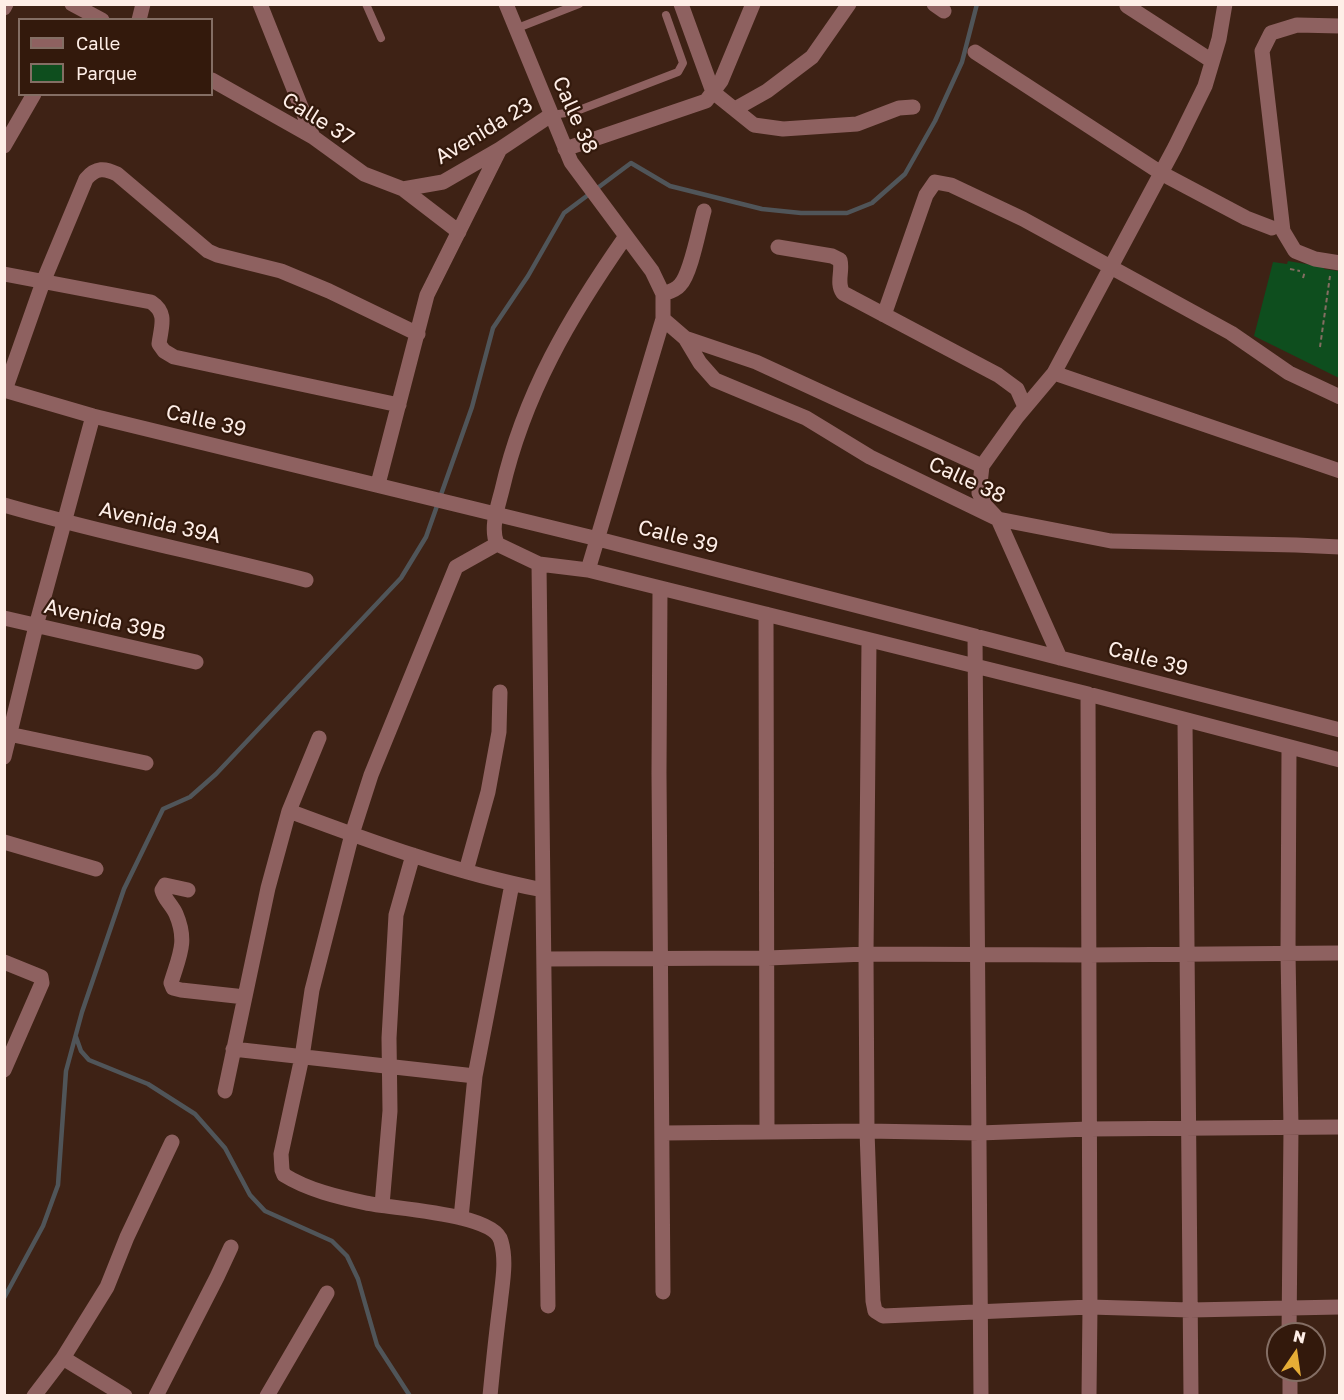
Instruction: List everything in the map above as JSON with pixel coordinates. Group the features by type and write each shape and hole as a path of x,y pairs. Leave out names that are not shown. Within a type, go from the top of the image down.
{"street":[{"path":"260,4 313,137"},
{"name":"Calle 38","path":"506,4 571,162 652,271 663,294"},
{"path":"681,4 713,92 754,125 783,129 857,124 899,108 913,107"},
{"path":"566,149 706,101 721,81 753,4"},
{"path":"735,109 767,91 812,57 849,4"},
{"path":"1060,658 998,519 985,505 979,493 982,466 1025,407 1054,373 1161,173 1204,86 1219,39 1225,4"},
{"path":"1127,6 1212,61"},
{"path":"77,11 96,18"},
{"path":"1335,268 1295,251 1283,231 1262,51 1271,33 1297,26 1340,26"},
{"path":"975,52 1161,173 1246,218 1272,228"},
{"name":"Calle 37","path":"213,81 313,137 364,174 403,189"},
{"path":"4,146 33,96"},
{"name":"Avenida 23","path":"403,189 442,182 500,149 551,115"},
{"path":"378,484 427,295 500,149"},
{"path":"5,390 43,282 86,179 92,172 107,169 117,174 208,251 281,271 329,291 418,334"},
{"path":"884,315 926,195 935,182 951,184 1023,219 1231,333 1289,374 1340,397"},
{"path":"403,189 459,232"},
{"path":"588,570 663,319 663,294 682,284 704,211"},
{"path":"626,236 587,291 553,351 529,401 507,465 496,514 494,537 497,544 539,564 588,570 1088,694 1340,760"},
{"path":"778,247 832,256 840,260 842,267 839,287 843,293 998,375 1017,389 1025,407"},
{"path":"4,274 151,302 159,307 162,314 159,344 164,351 174,357 399,405"},
{"name":"Calle 38","path":"663,319 685,338 700,363 715,380 806,418 870,457 998,519 1111,541 1340,548"},
{"path":"685,338 756,362 982,466"},
{"path":"1054,373 1340,471"},
{"name":"Calle 39","path":"5,390 93,416 598,539 1340,730"},
{"path":"4,757 7,734 93,416"},
{"name":"Avenida 39A","path":"4,505 63,522 197,552 306,580"},
{"path":"490,1395 504,1262 501,1238 489,1226 461,1218 368,1204 296,1182 284,1175 281,1154 302,1057 312,990 352,834 371,775 456,567 497,544"},
{"path":"539,564 548,1306"},
{"path":"660,588 663,1292"},
{"path":"766,614 767,1132"},
{"name":"Avenida 39B","path":"4,618 196,662"},
{"path":"975,636 981,1395"},
{"path":"869,640 867,1131 875,1311 883,1316 1090,1307 1190,1310 1340,1307"},
{"path":"466,871 488,792 499,732 500,692"},
{"path":"1088,694 1089,1395"},
{"path":"1185,721 1191,1395"},
{"path":"7,734 146,763"},
{"path":"225,1091 268,888 289,811 320,738"},
{"path":"1289,748 1290,1322"},
{"path":"289,811 440,865 543,890"},
{"path":"4,842 96,869"},
{"path":"382,1205 390,1111 389,1038 396,915 413,855"},
{"path":"461,1218 475,1076 512,884"},
{"path":"188,890 165,885 162,890 176,913 183,938 171,983 173,988 245,997"},
{"path":"545,959 768,958 866,954 1088,955 1340,952"},
{"path":"4,962 41,977 42,982 12,1033 4,1070"},
{"path":"234,1049 475,1076"},
{"path":"663,1133 867,1131 979,1133 1089,1129 1340,1127"},
{"path":"34,1395 63,1358 107,1287 127,1237 172,1142"},
{"path":"156,1395 231,1247"},
{"path":"267,1395 327,1293"},
{"path":"63,1358 124,1395"}],"lane":[{"path":"366,4 381,38"},
{"path":"516,29 579,4"},
{"path":"551,115 574,112 678,72 683,63 666,15"}],"path":[{"path":"1320,347 1335,268"},
{"path":"1304,278 1305,271"}],"green space":[{"path":"1288,261 1339,271 1339,378 1254,336 1273,262 1287,264"}],"waterway":[{"path":"4,1298 43,1226 58,1185 66,1071 82,1012 124,889 163,809 190,797 216,774 401,578 426,537 472,407 493,328 528,276 564,213 631,163 670,186 762,209 801,213 847,213 872,203 905,174 935,121 962,62 977,4"},
{"path":"76,1037 81,1051 89,1060 148,1084 195,1114 225,1148 250,1195 265,1211 332,1241 347,1256 358,1279 377,1345 410,1396"}]}
